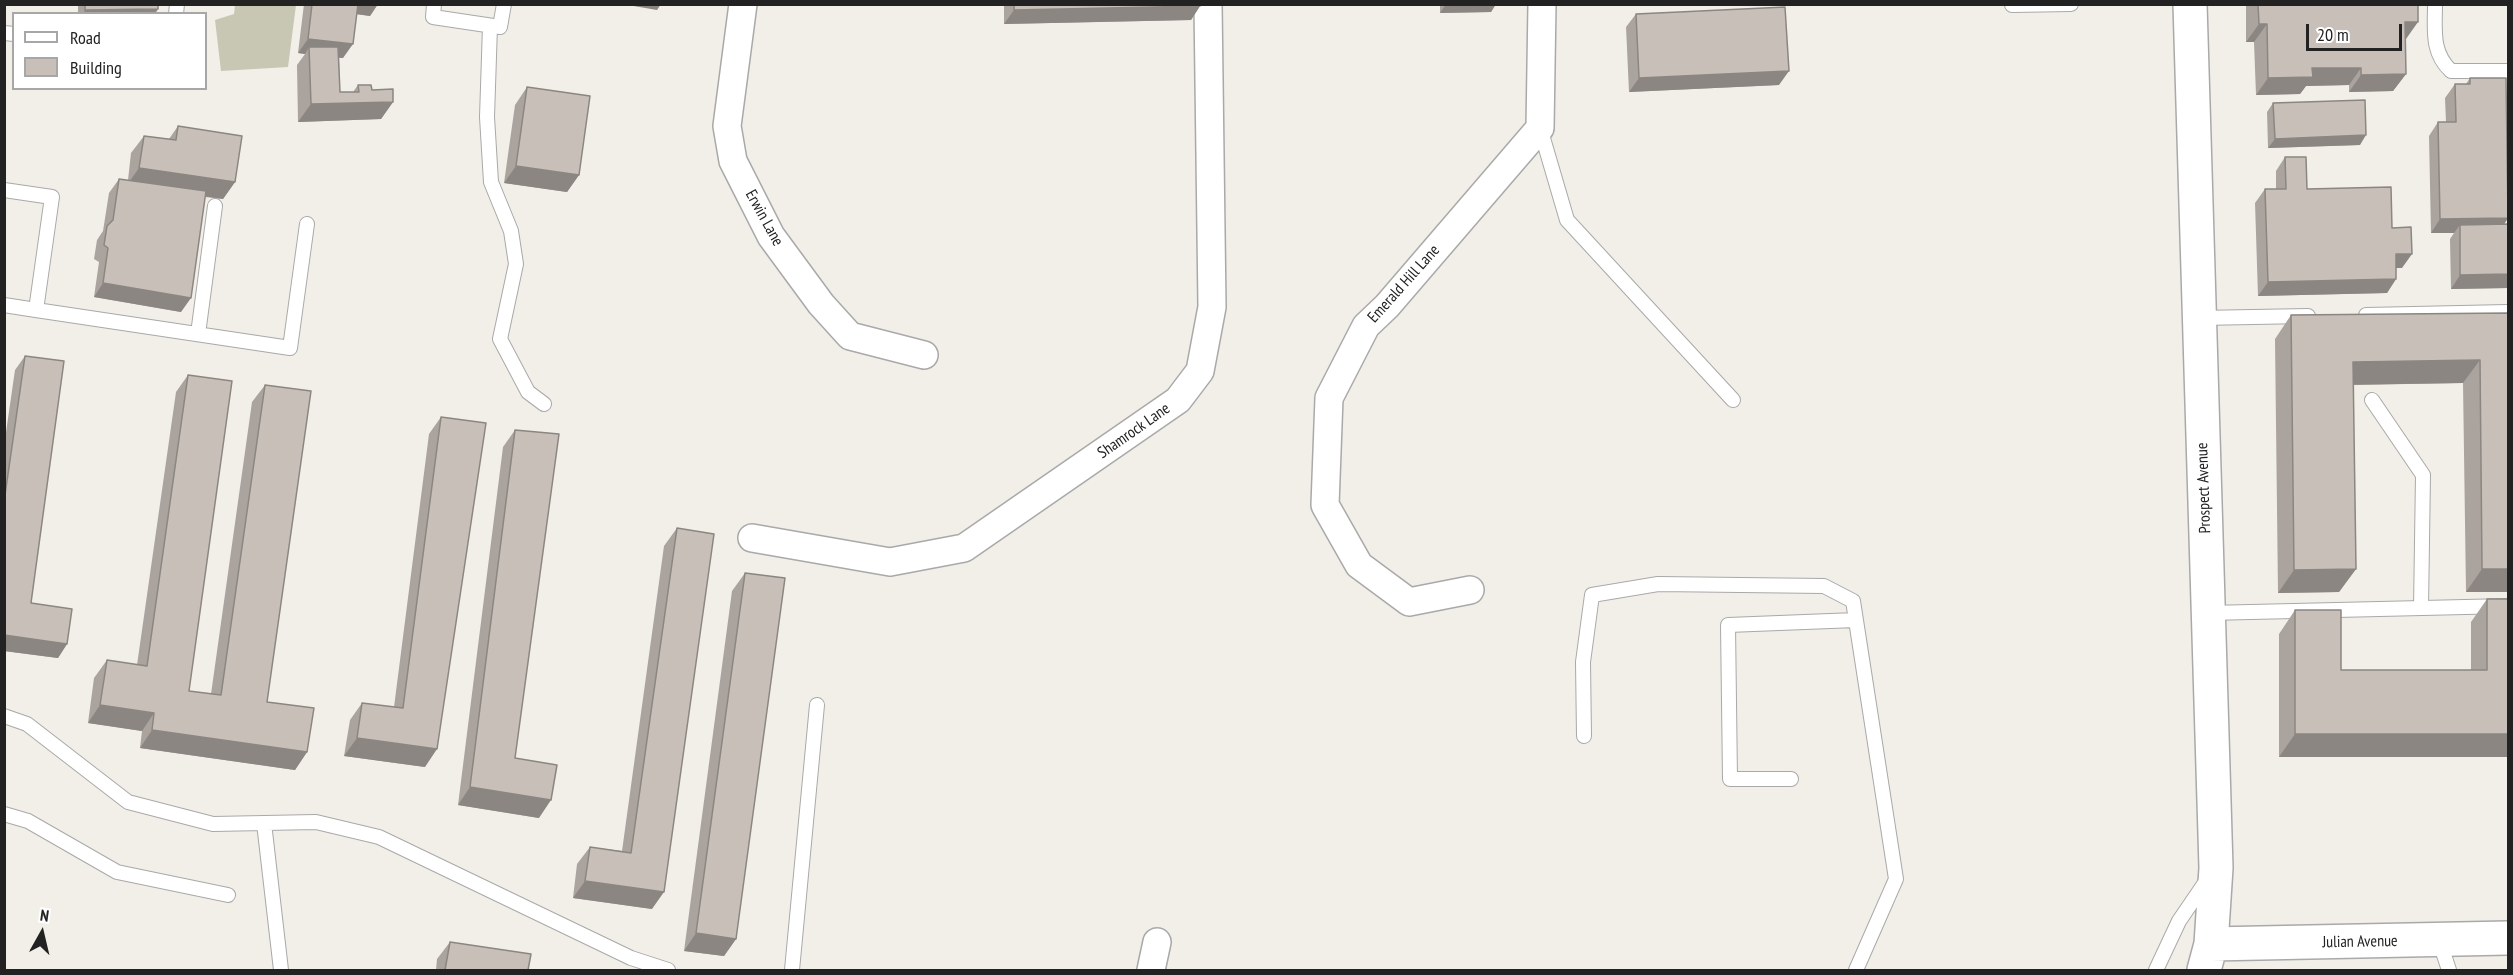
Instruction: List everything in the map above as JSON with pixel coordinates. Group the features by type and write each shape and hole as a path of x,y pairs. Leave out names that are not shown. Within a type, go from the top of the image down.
{"street":[{"name":"Erwin Lane","path":"743,4 727,126 733,161 771,236 821,304 850,336 924,355"},
{"name":"Shamrock Lane","path":"752,538 890,562 964,548 1178,400 1200,371 1212,307 1208,4"},
{"path":"1540,128 1542,4"},
{"name":"Prospect Avenue","path":"2190,4 2216,868 2207,957"},
{"name":"Emerald Hill Lane","path":"1470,590 1409,602 1359,565 1325,505 1329,398 1366,326 1387,306 1540,128"},
{"name":"Julian Avenue","path":"2207,957 2444,956 2508,938"},
{"path":"1150,970 1157,942"}],"lane":[{"path":"434,4 433,16 500,27 504,4"},
{"path":"2012,5 2071,4"},
{"path":"2435,4 2435,40 2438,56 2451,71 2508,71"},
{"path":"490,26 487,117 491,182 511,231 516,264 500,339 528,392 544,404"},
{"path":"1540,128 1567,220 1733,400"},
{"path":"4,190 52,197 36,310"},
{"path":"198,334 215,207"},
{"path":"4,305 290,348 307,224"},
{"path":"2354,315 2508,312"},
{"path":"2199,318 2318,316"},
{"path":"2372,400 2423,475 2421,608"},
{"path":"1584,736 1583,662 1592,596 1658,584 1824,586 1853,600 1896,879 1856,970"},
{"path":"2208,613 2508,606"},
{"path":"1791,779 1730,779 1728,625 1856,620"},
{"path":"792,970 817,705"},
{"path":"4,716 27,724 128,802 213,824 316,822 379,837 631,958 669,970"},
{"path":"4,814 28,820 117,872 228,895"},
{"path":"264,823 281,970"},
{"path":"2156,970 2179,921 2216,868"}],"shaded area":[{"path":"235,5 296,5 288,67 221,71 215,20 234,14"}],"building":[{"path":"85,4 158,4 158,9 85,10"},
{"path":"312,4 358,4 353,44 308,39"},
{"path":"1014,4 1200,4 1200,6 1014,10"},
{"path":"2258,4 2418,4 2418,22 2405,22 2406,74 2361,75 2361,68 2312,68 2313,77 2268,78 2267,24 2259,24"},
{"path":"1785,7 1789,71 1639,78 1636,14"},
{"path":"309,47 338,47 340,92 359,92 358,85 371,85 372,90 393,89 393,102 311,104"},
{"path":"2470,78 2506,78 2508,218 2440,219 2438,122 2456,122 2455,84 2470,84"},
{"path":"527,87 590,96 579,175 516,166"},
{"path":"2365,100 2366,135 2275,139 2273,103"},
{"path":"178,126 242,136 235,182 139,168 144,136 176,140"},
{"path":"2285,157 2306,157 2307,189 2391,187 2392,228 2411,227 2412,254 2396,254 2396,279 2268,282 2265,189 2286,189"},
{"path":"119,179 206,191 191,298 103,283 108,248 104,245 107,226 113,220"},
{"path":"2508,224 2508,274 2460,275 2460,225"},
{"path":"2508,313 2508,569 2482,569 2480,360 2353,362 2356,569 2294,570 2291,315"},
{"path":"25,356 64,361 31,603 72,609 67,644 4,635 4,502"},
{"path":"188,375 232,381 189,691 221,695 265,385 311,391 267,702 314,708 307,752 152,730 154,713 100,705 107,660 147,666"},
{"path":"441,417 486,423 437,749 357,738 362,703 403,708"},
{"path":"515,430 559,434 515,758 557,765 551,800 470,787"},
{"path":"677,528 714,534 664,892 585,881 590,847 631,853"},
{"path":"745,573 785,578 736,939 696,933"},
{"path":"2487,599 2508,599 2508,734 2295,734 2295,610 2341,610 2341,670 2487,670"},
{"path":"450,942 531,954 528,970 445,970"}]}
